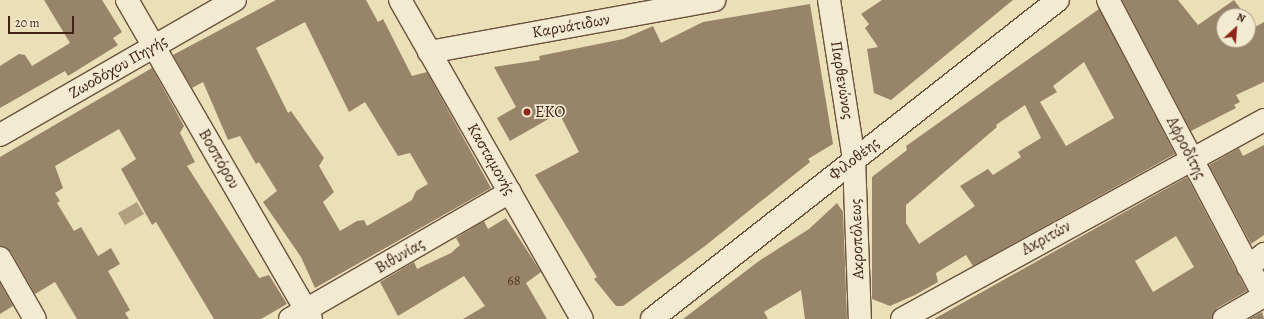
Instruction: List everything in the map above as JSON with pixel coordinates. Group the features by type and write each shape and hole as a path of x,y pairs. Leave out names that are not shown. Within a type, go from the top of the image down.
{"street":[{"name":"Βοσπόρου","path":"127,0 302,316"},
{"name":"Ζωοδόχου Πηγής","path":"0,135 235,0"},
{"name":"Κασταμονής","path":"400,0 582,319"},
{"name":"Καρυάτιδων","path":"429,52 714,0"},
{"name":"Παρθενώνος","path":"829,0 854,159"},
{"name":"Φιλοθέης","path":"652,319 1058,0"},
{"name":"Αφροδίτης","path":"1108,0 1190,157 1256,260 1264,296"},
{"name":"Ακριτών","path":"902,319 1190,157 1264,120"},
{"name":"Ακροπόλεως","path":"854,159 860,319"},
{"name":"Βιθυνίας","path":"302,316 510,192"},
{"path":"0,258 35,319"},
{"path":"1224,319 1264,296"}],"shaded area":[{"path":"137,202 144,214 125,225 118,213"}],"building":[{"path":"44,0 102,0 122,32 113,38 118,45 68,76 65,71 0,108 0,66 19,54 25,55 32,66 70,43"},
{"path":"276,0 366,0 378,22 383,19 412,76 427,72 491,188 315,288 301,257 263,202 277,191 259,162 256,164 240,136 228,140 203,82 192,88 173,55","holes":["305,22 349,112 365,102 398,156 410,153 428,184 416,191 412,200 367,226 364,220 357,221 340,231 323,202 334,192 319,166 324,158 291,111 288,113 256,48"]},
{"path":"882,0 1013,0 891,100 874,93 867,49 878,47 865,28 869,24 861,14"},
{"path":"1122,0 1178,0 1198,25 1216,12 1216,48 1256,48 1256,26 1264,22 1264,82 1236,95 1240,102 1234,105 1236,108 1191,131"},
{"path":"1234,0 1240,8 1222,8"},
{"path":"810,4 833,144 808,159 810,162 705,246 623,306 616,306 594,279 597,277 535,175 579,152 559,113 510,141 497,118 516,107 494,67 540,60 539,56 623,39 653,26 661,43 703,22"},
{"path":"1099,9 1175,154 973,266 966,255 936,273 938,282 915,295 890,306 872,299 872,177 907,150 906,146","holes":["1084,62 1114,118 1066,146 1040,102 1057,92 1053,86","1025,105 1041,138 1018,152 1021,157 993,175 988,169 960,186 975,206 919,244 906,223 906,205 997,127 996,125"]},
{"path":"152,68 184,126 180,133 195,162 187,166 259,278 269,275 287,304 261,319 214,319 156,222 152,225 121,169 136,159 119,129 55,166 63,188 55,193 60,201 57,203 74,231 81,227 98,256 111,248 120,264 108,271 130,310 125,313 129,319 77,319 55,282 35,294 11,252 0,246 0,157"},
{"path":"1264,145 1264,235 1251,244 1209,165 1239,148 1243,156"},
{"path":"1187,177 1247,291 1217,308 1212,319 934,319","holes":["1176,236 1194,267 1153,292 1135,261"]},
{"path":"837,203 843,212 847,319 805,319 801,290 764,312 768,319 683,319 759,261 809,229"},
{"path":"506,218 541,272 526,283 547,319 463,319 485,306 464,276 398,316 380,282 414,262 417,269 451,253 460,245 456,238 484,221 488,229"},
{"path":"0,283 13,306 0,314"},
{"path":"1262,312 1264,319 1249,319"}],"place":[{"name":"EKO","path":"527,112"}]}
